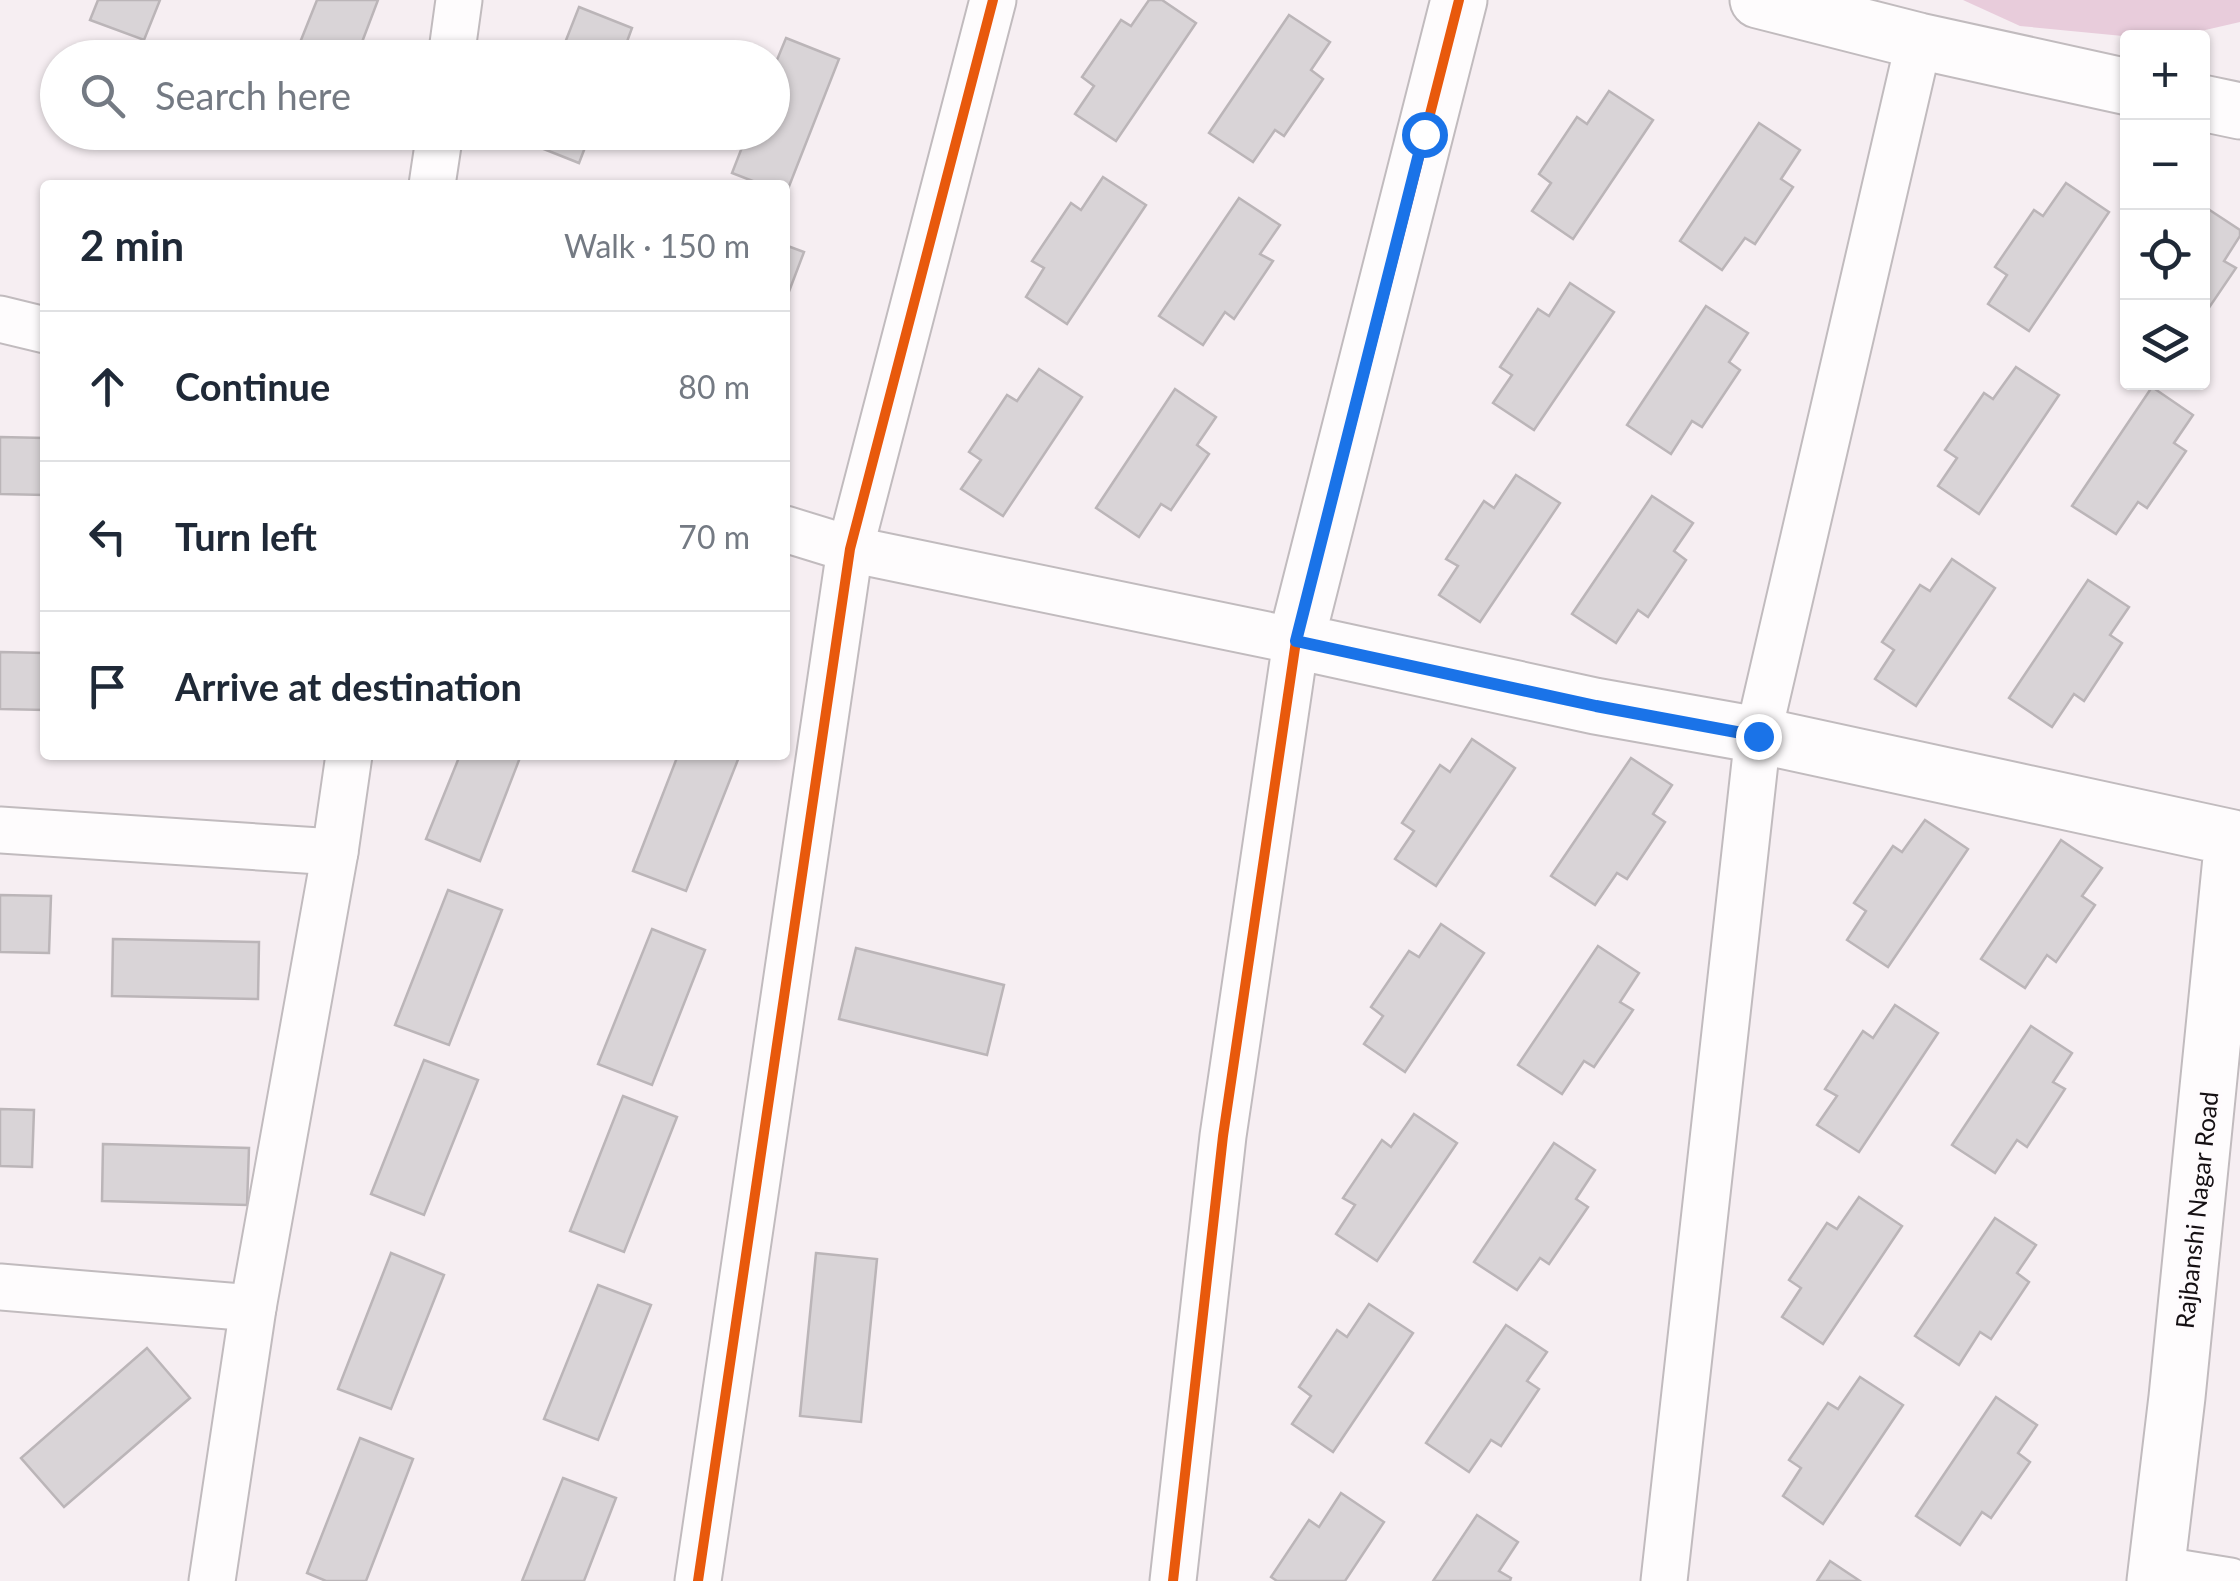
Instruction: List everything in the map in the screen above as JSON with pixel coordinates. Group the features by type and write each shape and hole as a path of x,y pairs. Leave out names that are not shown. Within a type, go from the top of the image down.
{"street":[{"path":"453,40 459,0"},
{"path":"698,1581 850,549 992,0"},
{"path":"1173,1581 1223,1136 1296,641 1460,0"},
{"path":"1758,0 2120,85"},
{"path":"1664,1581 1758,736 1920,41"},
{"path":"2210,105 2240,112"},
{"path":"433,180 437,150"},
{"path":"0,319 40,329"},
{"path":"790,531 850,549 1596,706 2238,829"},
{"path":"212,1581 253,1308 348,760"},
{"name":"Rajbanshi Nagar Road","path":"2156,1575 2238,829"},
{"path":"0,830 335,852"},
{"path":"0,1287 253,1308"},
{"path":"2156,1575 2230,1581"}],"shaded area":[{"path":"1963,0 2240,0 2240,22 2205,30 2120,30 2120,36 2020,26"}],"building":[{"path":"98,0 160,0 144,40 90,20"},
{"path":"317,0 378,0 363,40 301,40"},
{"path":"1149,0 1162,0 1196,23 1116,141 1075,114 1094,86 1082,77 1121,20 1131,26"},
{"path":"579,7 632,28 628,40 566,40"},
{"path":"1289,15 1330,42 1311,70 1323,79 1284,136 1275,130 1253,162 1209,133"},
{"path":"786,38 839,59 790,184 790,180 750,180 732,173 741,150 790,150 790,40"},
{"path":"1609,91 1653,120 1573,239 1532,211 1551,183 1539,174 1577,117 1587,124"},
{"path":"1759,123 1800,150 1781,179 1793,187 1755,244 1745,238 1722,270 1680,241"},
{"path":"546,150 584,150 579,163"},
{"path":"1103,177 1146,205 1067,324 1026,297 1044,268 1032,261 1071,203 1081,210"},
{"path":"2066,183 2109,212 2029,331 1988,304 2007,275 1995,267 2034,210 2043,216"},
{"path":"1239,198 1280,225 1260,254 1273,261 1234,319 1225,312 1203,345 1159,316"},
{"path":"2210,210 2240,230 2224,261 2236,268 2210,306"},
{"path":"790,247 804,252 790,289"},
{"path":"1570,283 1614,312 1534,430 1493,403 1512,375 1500,367 1538,309 1549,316"},
{"path":"1706,306 1748,333 1729,362 1740,370 1702,427 1692,421 1671,454 1627,425"},
{"path":"2016,367 2059,395 1979,514 1938,486 1957,458 1945,450 1984,393 1993,399"},
{"path":"1039,369 1082,397 1003,516 961,489 981,460 969,452 1007,395 1017,401"},
{"path":"1175,389 1216,417 1197,445 1209,454 1171,510 1161,504 1139,537 1096,508"},
{"path":"2150,390 2156,390 2193,415 2174,443 2186,451 2147,508 2138,502 2116,534 2072,506"},
{"path":"0,437 40,438 40,495 0,494"},
{"path":"1516,475 1560,503 1480,622 1439,595 1458,566 1446,559 1484,501 1494,508"},
{"path":"1652,496 1693,523 1674,551 1686,560 1648,617 1638,610 1616,643 1572,614"},
{"path":"1952,559 1995,588 1916,706 1875,679 1894,650 1882,642 1920,585 1930,591"},
{"path":"2088,580 2129,607 2110,635 2122,643 2084,701 2074,694 2052,727 2009,698"},
{"path":"0,652 40,653 40,710 0,709"},
{"path":"1472,739 1515,768 1436,886 1395,859 1414,831 1402,823 1440,765 1450,772"},
{"path":"1631,758 1672,785 1653,814 1665,822 1627,879 1617,873 1595,905 1551,876"},
{"path":"458,760 519,760 480,861 426,839"},
{"path":"676,760 738,760 686,891 633,871"},
{"path":"1925,820 1968,849 1888,967 1847,940 1866,911 1854,903 1893,846 1902,852"},
{"path":"2061,840 2102,868 2082,896 2095,905 2056,962 2047,955 2025,988 1981,959"},
{"path":"448,890 502,910 449,1045 395,1025"},
{"path":"0,895 51,896 49,953 0,952"},
{"path":"1441,924 1484,953 1405,1072 1364,1044 1383,1016 1371,1007 1409,951 1419,957"},
{"path":"652,929 705,950 652,1085 598,1064"},
{"path":"113,939 259,942 258,999 112,996"},
{"path":"1598,946 1639,973 1620,1002 1633,1010 1594,1067 1584,1061 1562,1094 1518,1065"},
{"path":"856,948 1004,985 987,1055 839,1019"},
{"path":"1895,1005 1938,1033 1859,1152 1817,1125 1837,1096 1825,1089 1863,1031 1873,1038"},
{"path":"2031,1026 2072,1053 2053,1082 2065,1089 2027,1147 2017,1140 1995,1173 1952,1145"},
{"path":"424,1060 478,1080 424,1215 371,1194"},
{"path":"623,1096 677,1117 624,1252 570,1231"},
{"path":"0,1109 34,1110 32,1167 0,1166"},
{"path":"1414,1114 1457,1143 1377,1261 1336,1234 1355,1205 1343,1198 1382,1140 1391,1147"},
{"path":"1554,1143 1595,1170 1576,1199 1588,1207 1549,1264 1540,1258 1517,1290 1474,1262"},
{"path":"103,1144 249,1148 247,1205 102,1201"},
{"path":"1859,1197 1902,1226 1823,1344 1782,1317 1801,1288 1789,1280 1827,1223 1837,1229"},
{"path":"1995,1218 2036,1245 2017,1273 2029,1282 1991,1339 1980,1332 1959,1365 1915,1336"},
{"path":"391,1253 444,1275 391,1409 338,1389"},
{"path":"816,1253 877,1259 861,1422 800,1416"},
{"path":"598,1285 651,1305 598,1440 544,1419"},
{"path":"1369,1304 1413,1333 1333,1452 1292,1424 1311,1396 1299,1387 1337,1330 1347,1337"},
{"path":"1506,1325 1547,1352 1527,1381 1539,1389 1501,1446 1491,1440 1469,1472 1426,1443"},
{"path":"147,1348 190,1398 64,1507 21,1458"},
{"path":"1860,1377 1903,1405 1823,1524 1783,1496 1801,1468 1789,1460 1828,1403 1838,1409"},
{"path":"1996,1397 2037,1425 2018,1453 2030,1462 1991,1518 1982,1512 1960,1545 1916,1516"},
{"path":"360,1438 413,1459 366,1581 326,1581 307,1573"},
{"path":"563,1478 616,1498 584,1581 522,1581"},
{"path":"1341,1493 1384,1522 1345,1581 1277,1581 1271,1577 1309,1520 1319,1527"},
{"path":"1477,1515 1518,1542 1499,1571 1510,1581 1433,1581"},
{"path":"1830,1561 1860,1581 1817,1581"}],"cycle path":[{"path":"698,1581 850,549 993,0"},
{"path":"1173,1581 1223,1136 1296,641 1459,0"}],"route":[{"path":"1424,134 1296,641 1596,706 1758,736"}]}
